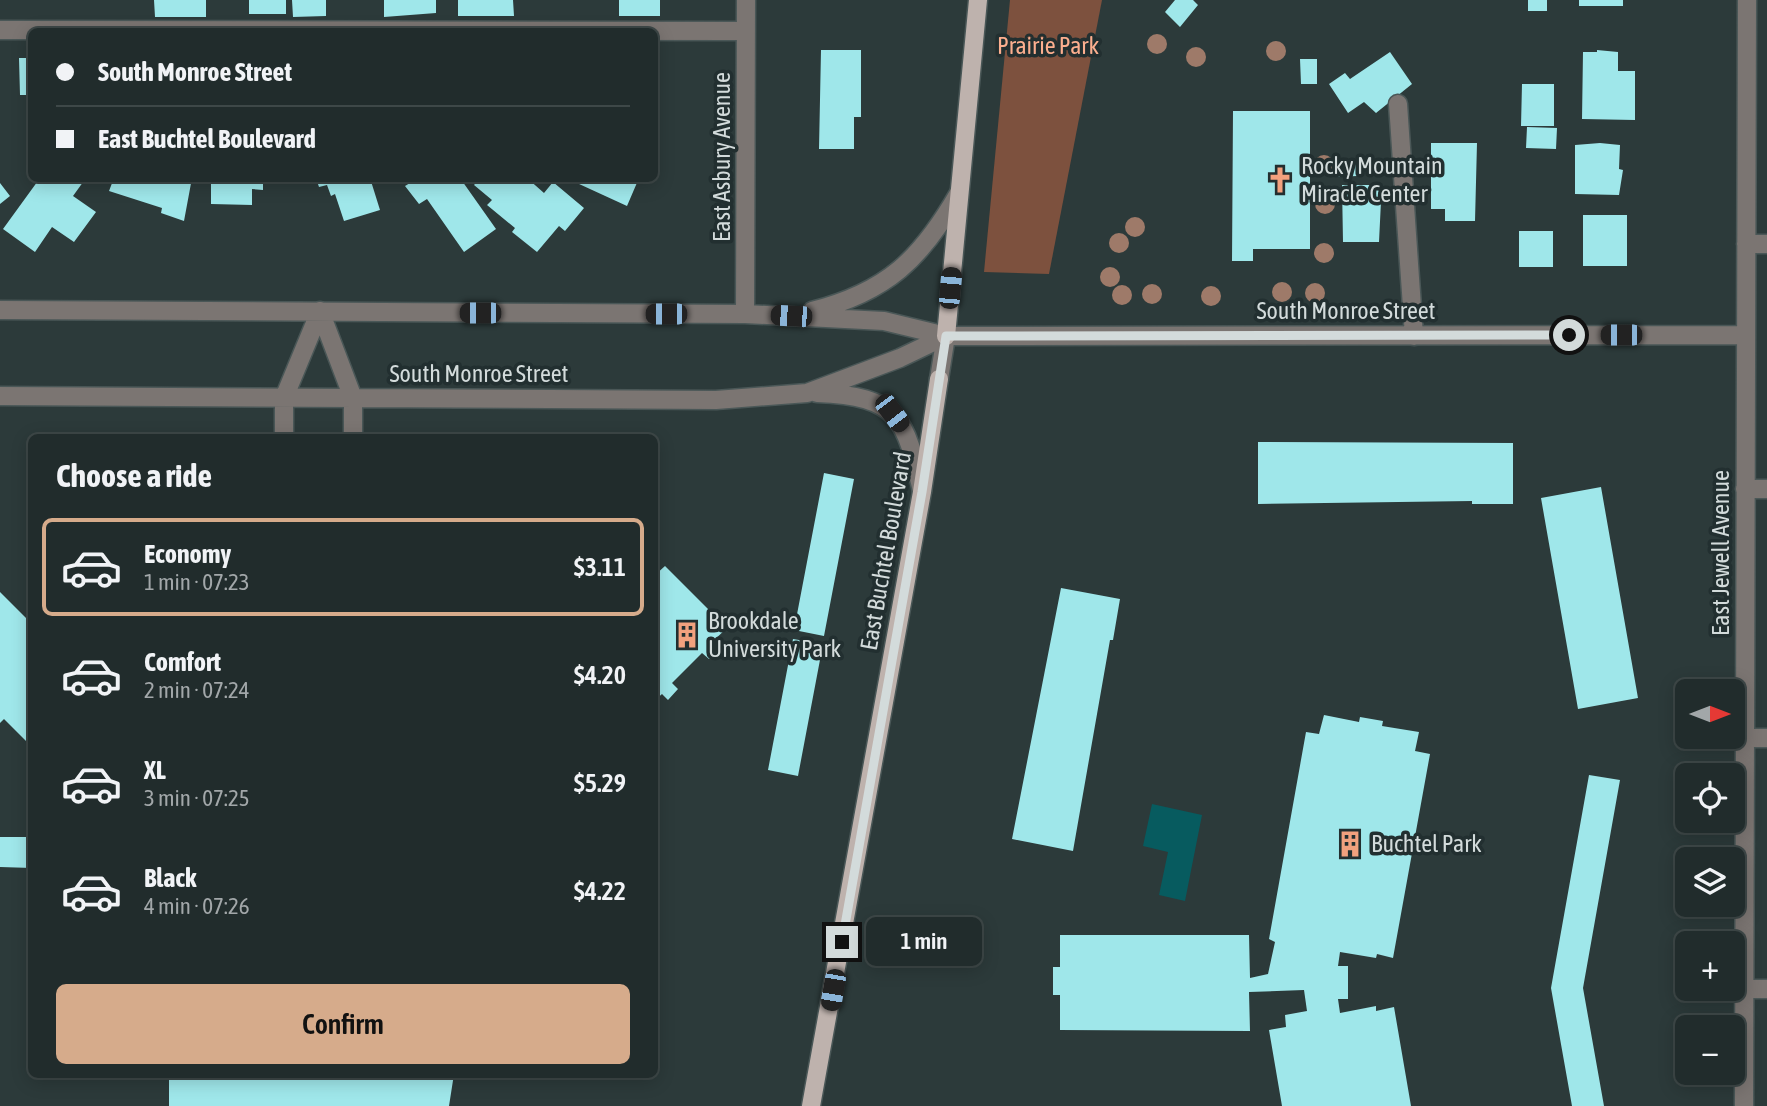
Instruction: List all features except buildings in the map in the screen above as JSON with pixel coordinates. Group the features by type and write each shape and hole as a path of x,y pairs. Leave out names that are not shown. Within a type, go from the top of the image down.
{"main road":[{"name":"East Buchtel Boulevard","path":"946,336 978,0"},
{"name":"East Buchtel Boulevard","path":"811,1106 922,492 939,379"}],"street":[{"name":"East Asbury Avenue","path":"745,314 747,0"},
{"name":"East Jewell Avenue","path":"1745,679 1747,0"},
{"path":"0,30 28,30"},
{"path":"658,31 747,31"},
{"path":"1398,104 1414,336"},
{"path":"791,316 854,298 891,278 917,257 959,193"},
{"path":"1746,244 1767,244"},
{"name":"South Monroe Street","path":"0,310 745,314 884,321 946,336 1746,335"},
{"path":"284,434 284,398 320,311"},
{"path":"320,311 353,398 353,434"},
{"name":"South Monroe Street","path":"0,396 716,400 807,393 900,359 946,336"},
{"name":"East Buchtel Boulevard","path":"939,379 946,336"},
{"path":"807,393 863,398 886,407 908,438 922,492"},
{"path":"1745,489 1767,489"},
{"path":"1745,738 1767,738"},
{"name":"East Jewell Avenue","path":"1744,931 1745,749"},
{"path":"1745,989 1767,989"},
{"name":"East Jewell Avenue","path":"1744,1001 1744,1106"}],"green space":[{"name":"Prairie Park","path":"1010,0 1102,0 1049,274 984,272"}],"water":[{"path":"1152,804 1202,815 1185,901 1159,895 1168,852 1143,846"}],"place":[{"name":"Rocky Mountain Miracle Center","path":"1280,180"},
{"name":"Brookdale University Park","path":"687,635"},
{"name":"Buchtel Park","path":"1350,844"}],"route":[{"path":"842,942 922,492 946,336 1569,335"}]}
